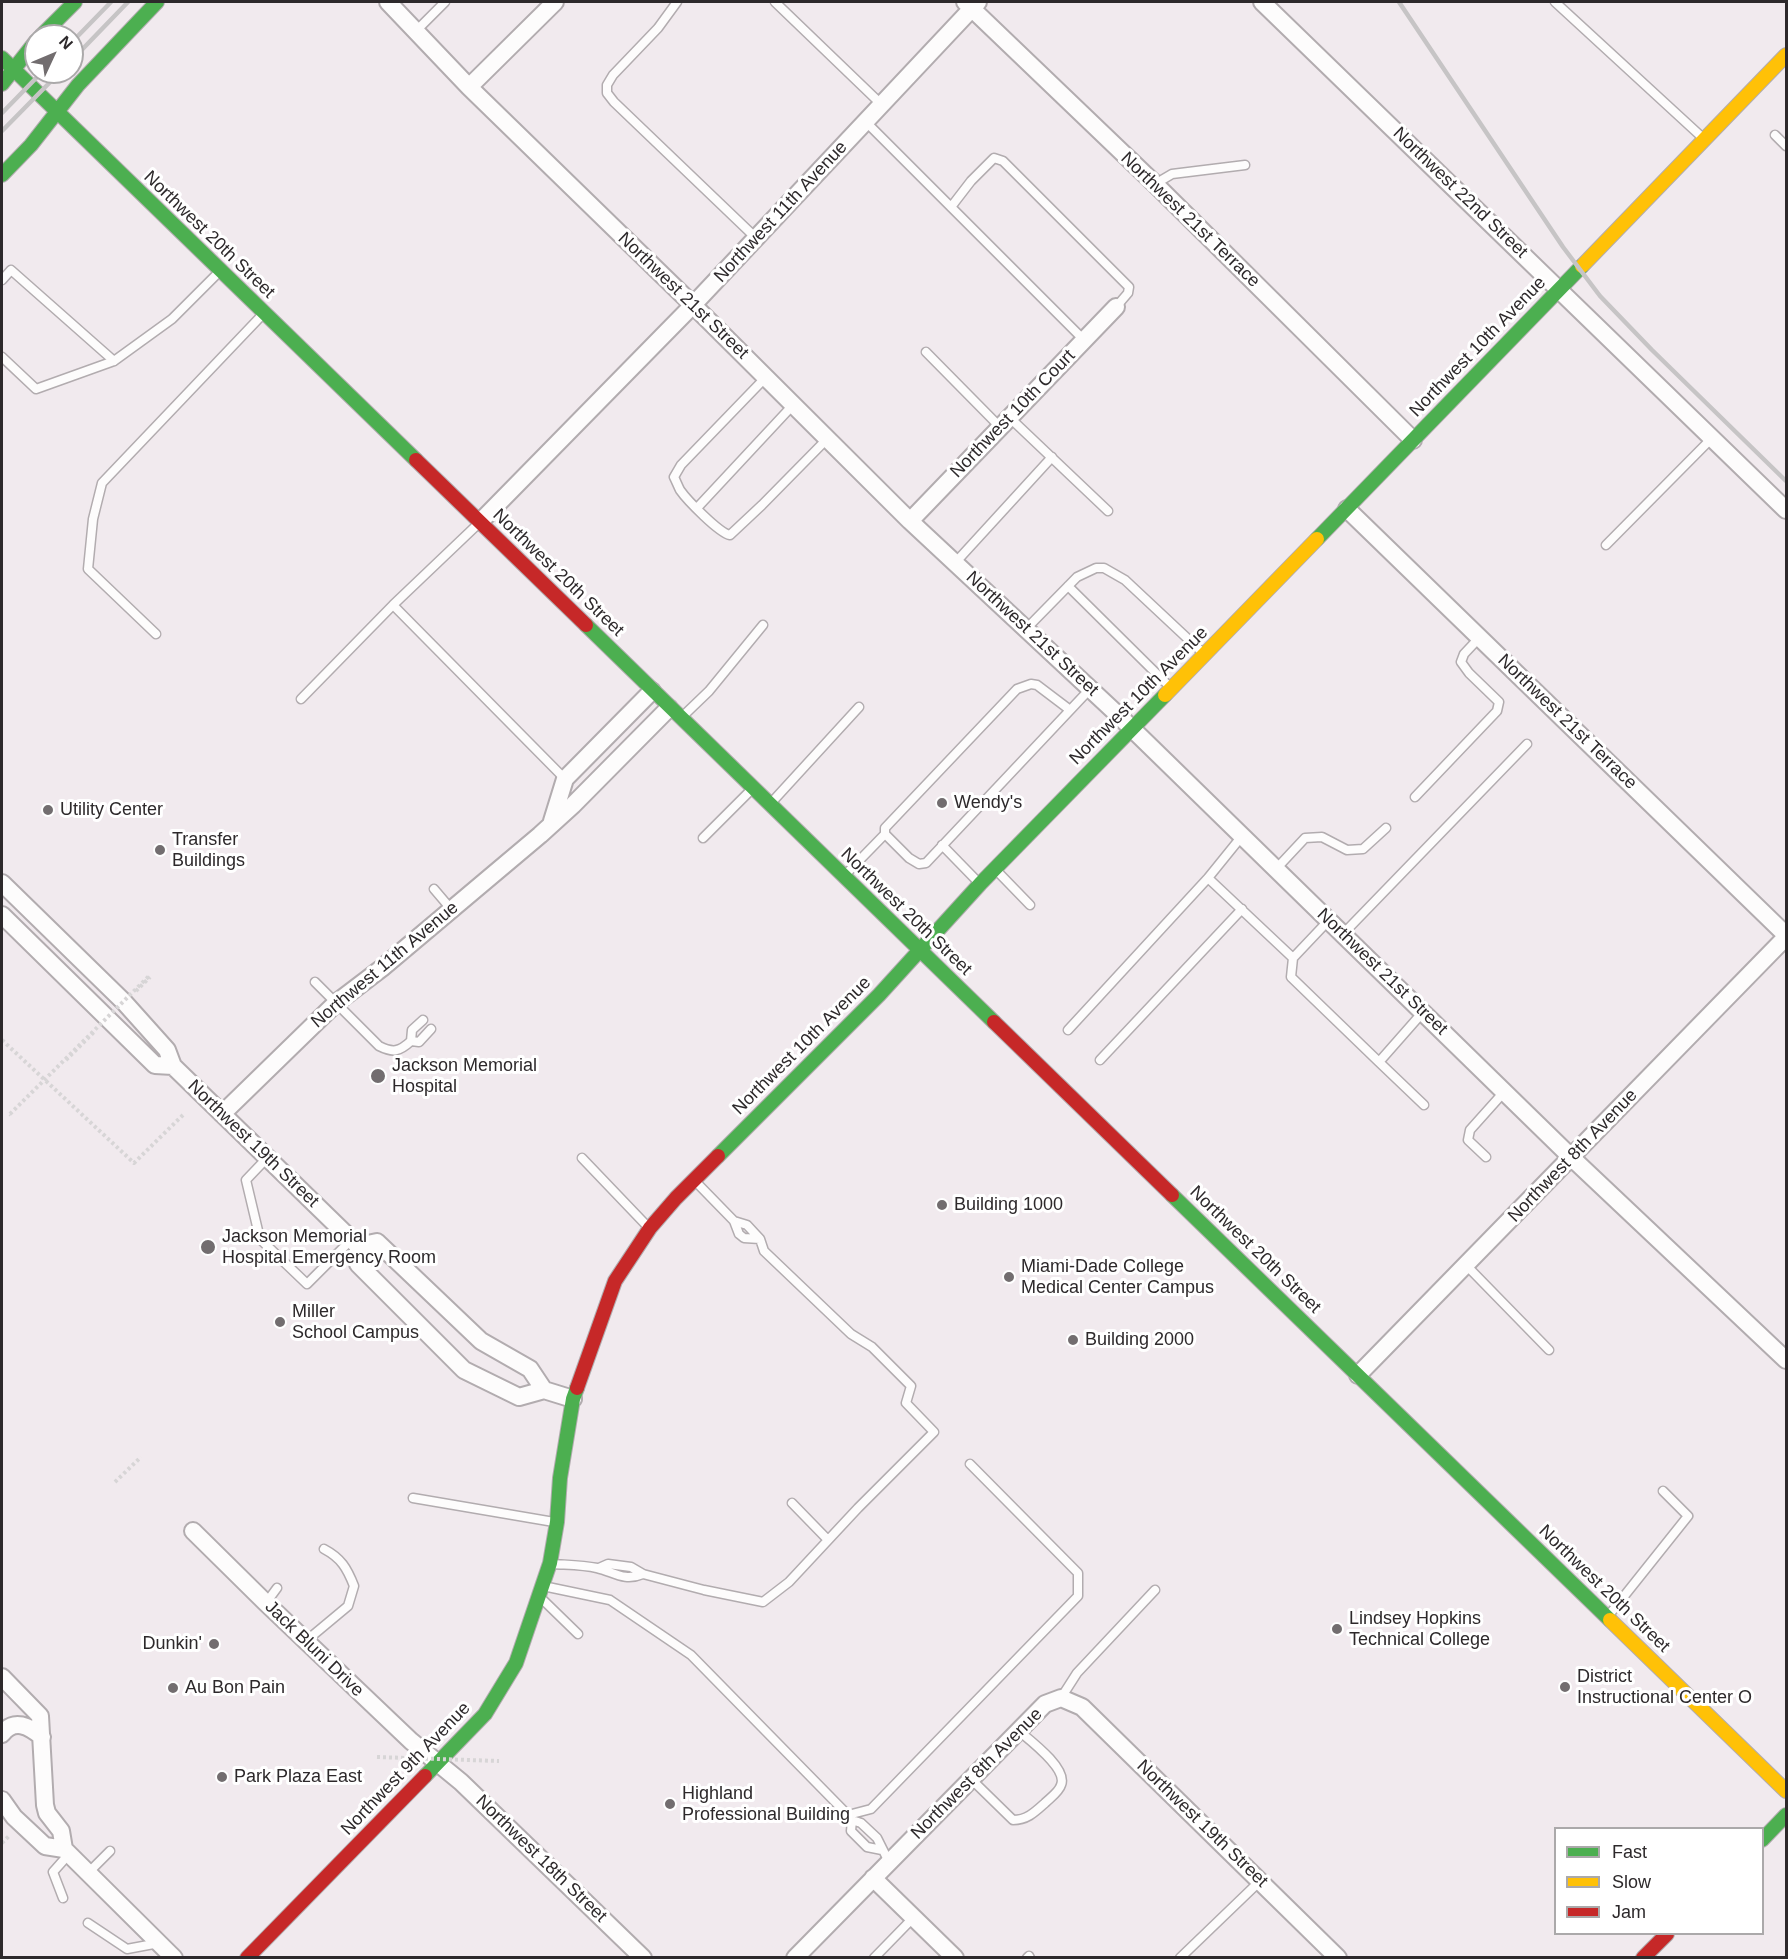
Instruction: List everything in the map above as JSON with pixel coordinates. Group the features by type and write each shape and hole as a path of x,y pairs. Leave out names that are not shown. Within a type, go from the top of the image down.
{"main road":[{"path":"53,24 75,2"},
{"path":"2,175 31,145 78,85 157,2"},
{"name":"Northwest 10th Avenue","path":"573,1399 615,1281 650,1228 694,1180 879,995 994,869 1704,139 1781,73 1786,55"},
{"path":"2,84 24,56"},
{"name":"Northwest 20th Street","path":"2,58 1786,1791"},
{"name":"Northwest 9th Avenue","path":"247,1958 485,1714 512,1672 550,1563 557,1522 560,1478 573,1399"},
{"path":"1764,1838 1786,1815"},
{"path":"1643,1958 1666,1935"}],"street":[{"name":"Northwest 21st Street","path":"388,2 469,87 910,521 1131,728 1572,1158 1786,1360"},
{"path":"469,87 555,2"},
{"name":"Northwest 22nd Street","path":"1262,2 1786,510"},
{"name":"Northwest 11th Avenue","path":"480,522 693,305 971,4"},
{"name":"Northwest 21st Terrace","path":"971,4 1413,440"},
{"name":"Northwest 10th Court","path":"910,521 1116,307"},
{"name":"Northwest 21st Terrace","path":"1347,508 1786,936"},
{"path":"552,822 565,779 652,691"},
{"name":"Northwest 11th Avenue","path":"222,1114 336,1003 540,835 675,713"},
{"name":"Northwest 19th Street","path":"2,883 124,1002 167,1050 173,1066 355,1243 358,1264 464,1370 519,1397 544,1390 573,1399"},
{"name":"Northwest 19th Street","path":"2,915 155,1065 173,1066"},
{"name":"Northwest 8th Avenue","path":"1358,1375 1786,936"},
{"path":"355,1243 377,1242 481,1341 530,1369 544,1390"},
{"name":"Jack Bluni Drive","path":"194,1531 411,1741 438,1763"},
{"path":"2,1677 40,1716 45,1805 47,1813 61,1831 66,1852"},
{"name":"Northwest 8th Avenue","path":"795,1958 873,1878 885,1856 971,1779 1046,1704 1061,1698"},
{"name":"Northwest 19th Street","path":"1061,1698 1082,1707 1338,1958"},
{"path":"2,1734 9,1726 18,1725 33,1729 42,1737"},
{"name":"Northwest 18th Street","path":"438,1763 461,1782 643,1958"},
{"path":"2,1800 14,1817 45,1846 66,1852 174,1958"},
{"path":"873,1878 955,1958"}],"lane":[{"path":"417,30 445,2"},
{"path":"676,2 658,28 613,75 607,85 607,93 756,238"},
{"path":"775,2 881,104"},
{"path":"1555,2 1704,139"},
{"path":"865,121 1007,266 1084,340"},
{"path":"1774,135 1786,146"},
{"path":"951,207 971,181 994,158 1003,161 1129,287 1128,293 1116,307"},
{"path":"1155,184 1172,174 1245,165"},
{"path":"2,280 11,270 114,361"},
{"path":"2,357 36,389 114,361 172,319 221,271"},
{"path":"156,634 88,568 93,519 102,483 264,313"},
{"path":"927,352 1005,422 1052,457 1108,511"},
{"path":"766,377 681,465 674,477 681,492 724,534 730,535 762,506 827,439"},
{"path":"697,508 793,405"},
{"path":"1606,545 1712,438"},
{"path":"955,562 1052,457"},
{"path":"301,699 393,605 480,522"},
{"path":"1026,629 1077,577 1096,568 1104,568 1125,580 1204,654"},
{"path":"1068,586 1171,688"},
{"path":"393,605 565,779"},
{"path":"675,713 709,691 763,625"},
{"path":"1415,797 1497,711 1499,702 1461,662 1464,654 1480,637"},
{"path":"844,876 885,834 885,828 1017,689 1031,684 1037,685 1070,710"},
{"path":"885,834 909,858 919,864 926,863 1090,689"},
{"path":"769,804 859,707"},
{"path":"1343,934 1527,744"},
{"path":"703,838 752,788"},
{"path":"1276,869 1305,838 1322,837 1347,850 1363,849 1386,828"},
{"path":"1068,1030 1208,878 1242,836"},
{"path":"942,845 980,884"},
{"path":"994,869 1030,905"},
{"path":"1208,878 1293,958"},
{"path":"434,890 451,909"},
{"path":"1100,1060 1242,909"},
{"path":"1329,920 1293,958 1292,976 1424,1105"},
{"path":"315,982 379,1046 387,1050 394,1052 402,1049 411,1041 412,1030 423,1020"},
{"path":"1379,1062 1423,1012"},
{"path":"411,1041 418,1042 431,1029"},
{"path":"1486,1157 1468,1140 1470,1130 1504,1092"},
{"path":"267,1158 246,1180 260,1239 307,1284 355,1243"},
{"path":"582,1158 650,1228"},
{"path":"550,1563 599,1568 609,1573 634,1578 643,1574 763,1602 789,1582 934,1432 906,1403 911,1386 872,1347 851,1334 764,1251 760,1239 744,1238 739,1234 734,1221 694,1180"},
{"path":"1466,1265 1550,1350"},
{"path":"850,1818 871,1809 1078,1596 1078,1573 970,1464"},
{"path":"1607,1618 1688,1516 1663,1491"},
{"path":"413,1498 557,1522"},
{"path":"792,1503 828,1540"},
{"path":"306,1641 348,1606 354,1586 347,1568 324,1549"},
{"path":"266,1603 277,1588"},
{"name":"Northwest 8th Avenue","path":"1061,1698 1077,1673 1155,1590"},
{"path":"540,1591 610,1600 691,1655 850,1818 861,1823 877,1838 885,1856"},
{"path":"540,1591 578,1634"},
{"path":"971,1779 1013,1820 1023,1820 1035,1812 1061,1787 1062,1778 1054,1763 1020,1731"},
{"path":"850,1818 851,1831 867,1846 885,1856"},
{"path":"88,1873 110,1851"},
{"path":"63,1898 53,1872 66,1852"},
{"path":"1180,1958 1260,1881"},
{"path":"874,1958 913,1917"},
{"path":"88,1923 127,1949 159,1943"}],"path":[{"path":"11,1115 150,976 131,995"},
{"path":"66,1060 102,1024"},
{"path":"2,1040 134,1162 185,1113"},
{"path":"114,1482 141,1457"},
{"path":"377,1758 498,1761"}],"railway":[{"path":"84,30 111,2"},
{"path":"84,48 128,2"},
{"path":"1399,2 1563,247 1600,296 1786,481"},
{"path":"2,113 30,84"},
{"path":"2,131 48,84"}],"traffic: fast":[{"path":"53,24 75,2"},
{"path":"2,175 31,145 78,85 157,2"},
{"path":"2,84 24,56"},
{"path":"2,58 416,460"},
{"path":"1317,539 1582,266"},
{"path":"586,625 994,1022"},
{"path":"718,1156 879,995 980,884 1165,695"},
{"path":"1172,1195 1610,1620"},
{"path":"425,1776 485,1714 516,1663 550,1563 557,1522 560,1478 573,1399 577,1388"},
{"path":"1764,1838 1786,1815"}],"traffic: slow":[{"path":"1582,266 1786,55"},
{"path":"1165,695 1317,539"},
{"path":"1610,1620 1786,1791"}],"traffic: jam":[{"path":"416,460 586,625"},
{"path":"994,1022 1172,1195"},
{"path":"577,1388 615,1281 650,1228 718,1156"},
{"path":"247,1958 425,1776"},
{"path":"1643,1958 1666,1935"}],"place":[{"name":"Wendy's","path":"942,803"},
{"name":"Utility Center","path":"48,810"},
{"name":"Transfer Buildings","path":"160,850"},
{"name":"Jackson Memorial Hospital","path":"378,1076"},
{"name":"Building 1000","path":"942,1205"},
{"name":"Jackson Memorial Hospital Emergency Room","path":"208,1247"},
{"name":"Miami-Dade College Medical Center Campus","path":"1009,1277"},
{"name":"Miller School Campus","path":"280,1322"},
{"name":"Building 2000","path":"1073,1340"},
{"name":"Lindsey Hopkins Technical College","path":"1337,1629"},
{"name":"Dunkin'","path":"214,1644"},
{"name":"District Instructional Center O","path":"1565,1687"},
{"name":"Au Bon Pain","path":"173,1688"},
{"name":"Park Plaza East","path":"222,1777"},
{"name":"Highland Professional Building","path":"670,1804"}]}
